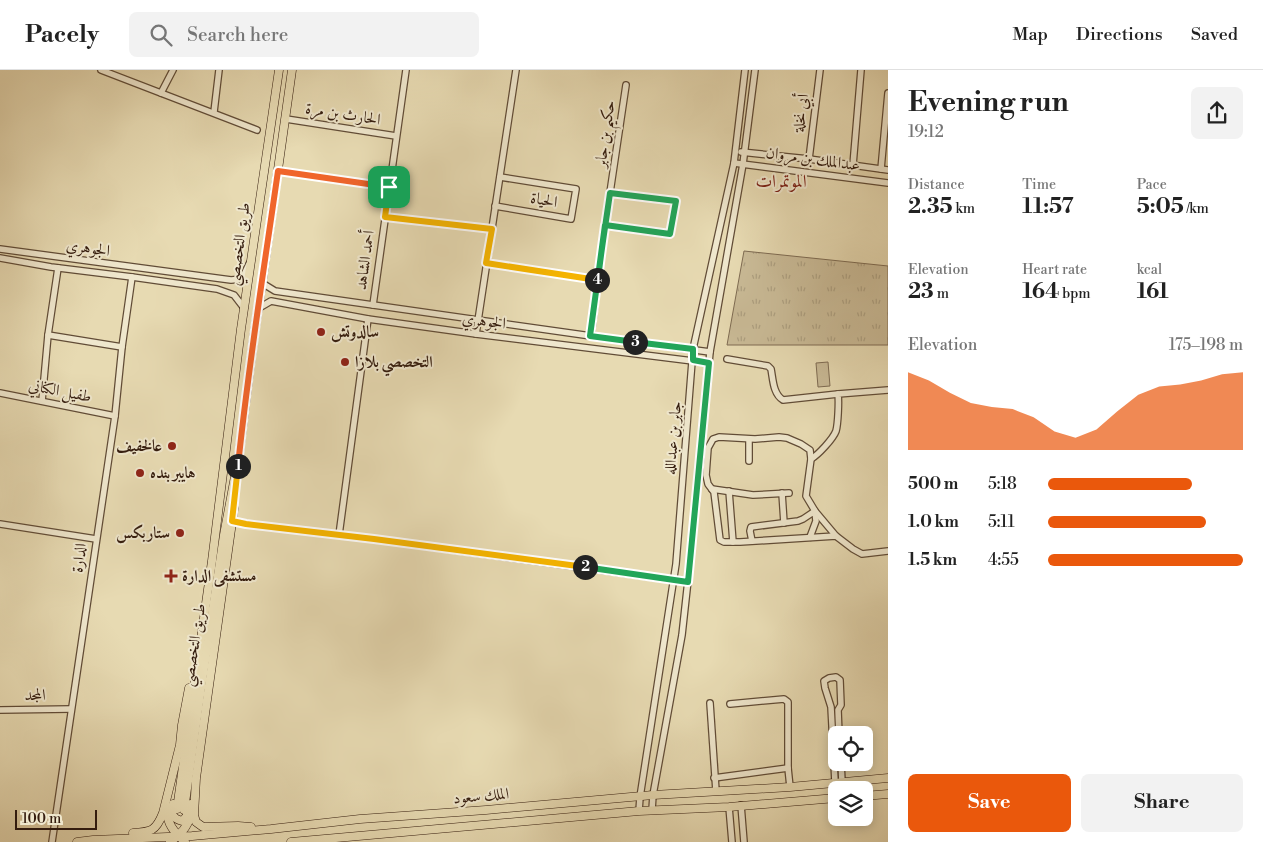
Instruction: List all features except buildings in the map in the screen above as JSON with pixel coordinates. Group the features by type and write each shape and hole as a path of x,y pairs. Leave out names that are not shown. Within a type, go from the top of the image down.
{"main road":[{"name":"طريق التخصصي","path":"279,70 250,260 180,809 224,535 239,456 292,70"},
{"path":"183,840 190,817 196,778 232,521 239,456"},
{"path":"196,778 189,813 182,821 176,820 173,817 172,808 182,724 205,579 212,561"},
{"path":"93,840 148,832 154,829 163,813 180,744"},
{"path":"180,744 167,815 171,826 183,840"},
{"path":"196,778 194,815 196,822 203,827 238,826 271,829"},
{"name":"الملك سعود","path":"850,781 888,778"},
{"name":"الملك سعود","path":"77,842 159,837 183,840 192,836 360,819 828,783"},
{"path":"873,795 888,794"},
{"name":"الملك سعود","path":"290,842 639,811 729,807 828,799"},
{"path":"159,837 169,842 183,840"}],"street":[{"path":"103,70 257,130"},
{"path":"161,93 173,70"},
{"path":"214,112 219,70"},
{"name":"أحمد الشاهد","path":"373,305 406,70"},
{"path":"476,334 516,70"},
{"name":"جابر بن عبدالله","path":"639,811 676,564 693,349 734,163 746,70"},
{"name":"جابر بن عبدالله","path":"652,810 653,795 682,635 710,352 745,152 756,70"},
{"name":"أبي نخلة","path":"809,159 820,70"},
{"path":"852,165 861,70"},
{"name":"حكيم بن جابر","path":"590,336 626,85"},
{"path":"881,169 888,93"},
{"name":"الحارث بن مرة","path":"286,119 396,136"},
{"name":"عبدالملك بن مروان","path":"736,151 888,170"},
{"name":"عبدالملك بن مروان","path":"734,163 888,183"},
{"path":"278,171 389,187"},
{"name":"الحياة","path":"495,206 571,219 576,188 500,177"},
{"path":"605,225 670,234 676,201 610,193"},
{"path":"385,217 492,229"},
{"name":"الجوهري","path":"0,249 231,280 242,279 250,260"},
{"name":"الجوهري","path":"0,258 58,268 217,289 234,295 244,308"},
{"path":"486,263 598,280"},
{"path":"42,401 48,335 58,268"},
{"name":"الدارة","path":"52,842 115,416 122,346 132,277"},
{"name":"الجوهري","path":"262,282 275,291 710,352"},
{"name":"الجوهري","path":"259,308 270,301 368,319 709,363"},
{"path":"339,535 368,319"},
{"path":"48,335 122,346"},
{"path":"727,360 768,366 771,369 776,393 782,400 888,390"},
{"name":"طفيل الكناني","path":"0,393 115,416"},
{"path":"812,459 836,431 838,394"},
{"path":"818,454 787,438 749,439 719,437 713,439 709,445 706,476 715,498 719,538 724,542 733,542 836,536"},
{"path":"749,439 749,461"},
{"path":"810,450 812,459 806,496 815,511 836,536 853,549 862,554 888,552"},
{"path":"712,489 753,495 789,493"},
{"path":"729,492 733,542"},
{"path":"782,493 784,523"},
{"path":"752,541 750,531 752,527 801,520 815,511"},
{"path":"810,538 816,521 815,511"},
{"path":"232,521 688,582"},
{"path":"0,524 96,539"},
{"path":"833,726 831,707 824,681 836,677 840,680 841,705 838,710 839,726"},
{"path":"730,704 784,699 788,702 788,768 790,787"},
{"path":"710,703 716,791"},
{"name":"المجد","path":"0,710 71,708"},
{"path":"714,778 788,768"},
{"path":"741,805 744,842"},
{"path":"729,807 732,842"}],"green space":[{"path":"744,251 888,266 888,345 727,345"},
{"path":"828,362 830,386 818,387 816,363"}],"place":[{"name":"سالدوتش","path":"321,332"},
{"name":"التخصصي بلازا","path":"345,362"},
{"name":"عالخفيف","path":"172,446"},
{"name":"هايبر بنده","path":"140,473"},
{"name":"ستاربكس","path":"180,533"},
{"name":"مستشفى الدارة","path":"171,576"}],"district":[{"name":"الموتمرات","path":"781,181"}],"route":[{"path":"389,187 278,171 254,336 232,521 688,582 709,363 693,360 693,349 590,336 598,280 605,225 670,234 676,201 610,193 605,225 601,253 598,280 486,263 492,229 385,217 389,187"}]}
